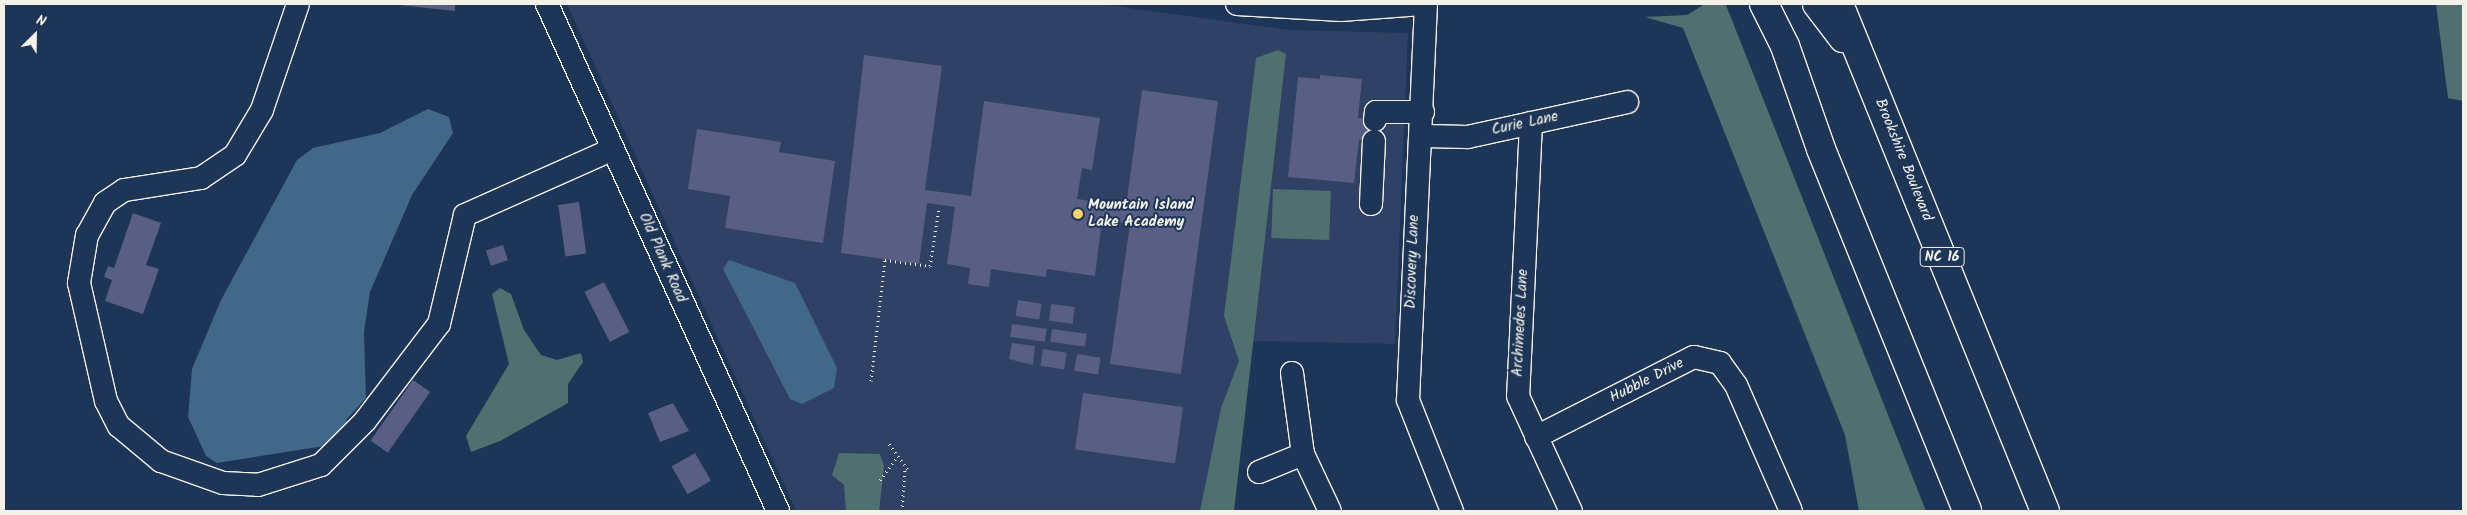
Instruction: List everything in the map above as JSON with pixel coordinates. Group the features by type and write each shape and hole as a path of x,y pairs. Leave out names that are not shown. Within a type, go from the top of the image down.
{"highway":[{"path":"1764,4 1785,46 1887,312 1967,511"},
{"path":"1817,4 1865,68"},
{"name":"Brookshire Boulevard","path":"1839,4 2045,511"},
{"path":"1887,312 1905,325 1986,511"}],"street":[{"path":"298,4 262,110 235,155 201,178 124,190 105,203 87,235 78,283 106,401 119,426 161,461 223,483 258,485 321,465 365,421 439,324 465,215 613,149"},
{"name":"Old Plank Road","path":"547,4 778,511"},
{"path":"1237,4 1341,10 1424,4"},
{"name":"Discovery Lane","path":"1424,4 1423,136 1415,206 1408,400 1452,511"},
{"name":"Curie Lane","path":"1423,136 1468,137 1627,102"},
{"path":"1371,204 1376,112 1423,112"},
{"name":"Archimedes Lane","path":"1530,124 1518,396 1571,511"},
{"name":"Hubble Drive","path":"1536,437 1694,357 1720,363 1736,385 1791,511"},
{"path":"1292,373 1303,454 1330,511"},
{"path":"1259,472 1303,454"}],"path":[{"path":"871,381 885,260 930,266 939,208"},
{"path":"889,444 896,458 909,472"},
{"path":"880,480 896,458"},
{"path":"902,511 905,468"}],"shaded area":[{"path":"567,4 1101,4 1289,30 1408,33 1395,344 1253,341 1234,511 796,511"},
{"path":"428,109 449,117 453,133 412,195 370,292 364,332 366,398 347,419 343,436 324,446 217,463 206,456 188,417 192,369 221,300 297,160 313,148 380,133"},
{"path":"729,260 795,283 837,368 834,388 802,404 790,399 723,269"}],"green space":[{"path":"1705,4 1726,5 1926,511 1859,511 1845,435 1683,28 1645,17 1687,15"},
{"path":"2436,4 2463,4 2463,101 2448,98"},
{"path":"1278,50 1286,54 1234,511 1200,511 1221,408 1239,361 1224,316 1256,58"},
{"path":"1273,189 1331,191 1329,240 1271,238"},
{"path":"500,288 511,294 524,330 541,355 557,360 581,353 583,362 568,384 568,403 500,441 471,452 466,436 509,364 492,294"},
{"path":"839,453 880,454 884,466 879,511 846,511 844,485 832,475"}],"building":[{"path":"390,4 455,4 455,11"},
{"name":"Mountain Island Lake Academy","path":"864,55 942,66 925,190 971,196 984,101 1100,118 1092,170 1082,168 1077,199 1126,206 1142,90 1218,101 1181,374 1110,364 1130,224 1102,220 1095,276 1047,269 1046,277 991,269 989,287 968,284 970,268 947,264 955,207 927,203 919,264 841,253"},
{"path":"1320,75 1362,79 1358,118 1380,120 1378,142 1359,140 1354,183 1288,177 1298,77 1320,79"},
{"path":"697,129 781,142 779,152 835,161 823,243 725,228 730,196 688,189"},
{"path":"579,202 586,253 565,256 558,205"},
{"path":"133,213 161,223 146,265 159,269 143,314 105,301 112,280 104,277 108,266 114,268"},
{"path":"503,245 508,260 491,266 486,251"},
{"path":"604,282 629,332 610,342 584,292"},
{"path":"1018,300 1042,304 1039,320 1015,316"},
{"path":"1051,304 1075,307 1073,324 1049,321"},
{"path":"1012,324 1047,329 1045,342 1010,337"},
{"path":"1052,329 1087,334 1085,347 1050,342"},
{"path":"1012,343 1035,346 1033,365 1009,359"},
{"path":"1043,349 1067,353 1064,370 1040,366"},
{"path":"1077,354 1101,358 1098,375 1074,371"},
{"path":"413,380 430,392 388,453 371,441"},
{"path":"1083,393 1183,407 1175,464 1075,449"},
{"path":"673,403 689,431 660,442 648,413"},
{"path":"695,453 711,481 688,494 672,466"}],"place":[{"name":"Mountain Island Lake Academy","path":"1078,214"}]}
